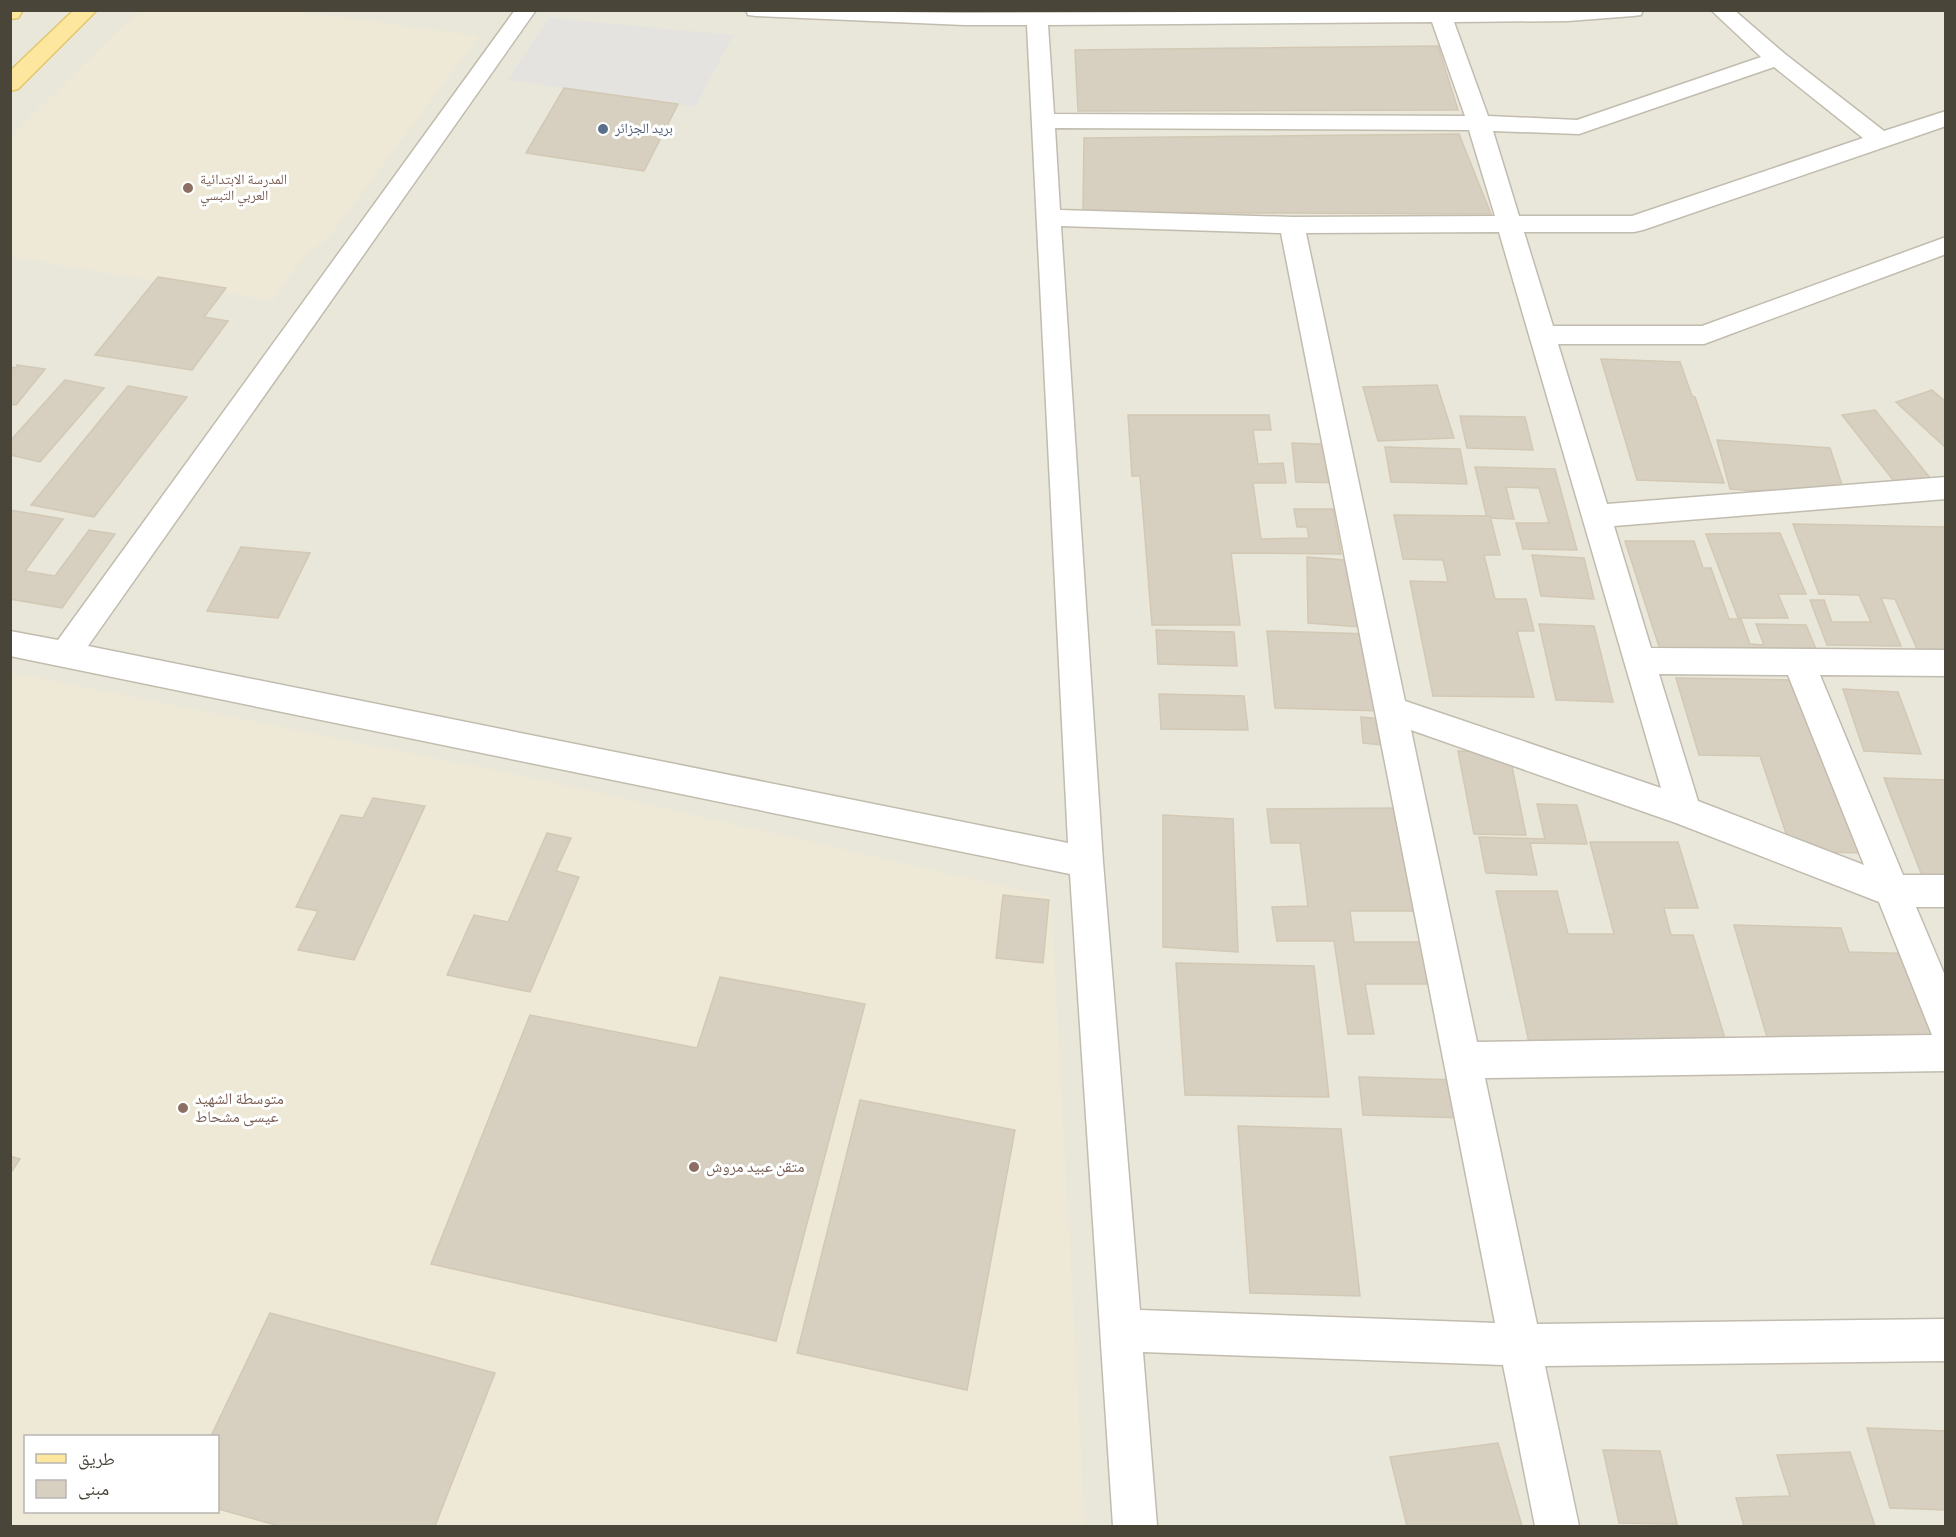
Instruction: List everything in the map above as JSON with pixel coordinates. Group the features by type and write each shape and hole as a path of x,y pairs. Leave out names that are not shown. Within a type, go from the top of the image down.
{"main road":[{"path":"10,84 87,10"}],"street":[{"path":"65,654 526,10"},
{"path":"756,10 1037,19 1568,15 1633,10"},
{"path":"1721,10 1777,60 1880,140"},
{"path":"1441,16 1479,123 1684,811"},
{"path":"1037,19 1086,862 1135,1527"},
{"path":"1043,121 1479,123 1579,127 1777,60"},
{"path":"1048,218 1292,225 1634,224 1946,117"},
{"path":"1292,225 1557,1527"},
{"path":"1541,335 1704,335 1946,245"},
{"path":"1595,516 1946,488"},
{"path":"10,643 1086,862"},
{"path":"1639,661 1946,663"},
{"path":"1799,663 1946,1024"},
{"path":"1391,710 1684,811 1891,891 1946,891"},
{"path":"1462,1060 1946,1053"},
{"path":"1120,1330 1520,1345 1946,1340"}],"shaded area":[{"path":"10,11 1945,11 1945,1526 11,1526"},
{"name":"المدرسة الابتدائية العربي التبسي","path":"139,11 297,11 479,36 327,240 307,252 272,301 11,257 11,136"},
{"path":"549,18 733,35 695,107 508,80"},
{"name":"متقن عبيد مروش","path":"10,672 538,779 1051,897 1085,1526 11,1526"}],"building":[{"path":"1438,46 1458,110 1078,111 1075,50"},
{"name":"بريد الجزائر","path":"564,88 678,104 644,171 526,153"},
{"path":"1459,134 1491,214 1083,212 1084,138"},
{"path":"158,277 226,288 204,317 228,321 192,370 95,355"},
{"path":"1601,359 1680,362 1692,396 1695,397 1724,483 1637,480"},
{"path":"17,365 45,369 16,405 10,404 10,367 16,368"},
{"path":"65,380 104,388 40,462 10,455 10,441"},
{"path":"1437,385 1454,438 1378,441 1363,387"},
{"path":"128,386 187,397 94,517 31,505"},
{"path":"1932,390 1946,402 1946,448 1896,402"},
{"path":"1875,410 1931,479 1897,485 1842,415"},
{"path":"1128,415 1269,415 1271,430 1253,430 1258,464 1283,463 1286,483 1253,483 1261,539 1309,538 1307,527 1297,527 1294,509 1333,509 1341,554 1231,553 1240,625 1152,625 1140,476 1132,476"},
{"path":"1460,416 1525,417 1533,450 1467,448"},
{"path":"1717,440 1830,448 1846,497 1730,489"},
{"path":"1292,443 1345,445 1350,483 1296,482"},
{"path":"1385,447 1460,449 1467,484 1391,482"},
{"path":"1475,467 1555,469 1577,550 1523,549 1516,523 1549,523 1539,488 1506,487 1514,519 1487,518"},
{"path":"10,510 63,519 25,571 55,576 89,530 115,534 62,608 10,599"},
{"path":"1394,515 1490,516 1500,555 1484,555 1495,599 1526,599 1534,631 1517,631 1534,697 1433,696 1410,581 1448,582 1443,560 1403,559"},
{"path":"1793,524 1946,527 1946,661 1922,660 1895,599 1881,598 1901,646 1827,645 1810,600 1824,600 1832,622 1871,622 1859,595 1819,594"},
{"path":"1780,533 1806,594 1778,594 1788,618 1738,618 1706,534"},
{"path":"1625,541 1694,541 1703,568 1711,568 1729,619 1741,619 1750,644 1764,645 1756,624 1806,625 1821,661 1663,659"},
{"path":"241,547 310,553 278,618 207,611"},
{"path":"1532,555 1584,558 1594,599 1541,596"},
{"path":"1307,557 1357,561 1361,627 1308,623"},
{"path":"1539,624 1594,626 1613,702 1556,700"},
{"path":"1156,630 1234,632 1237,666 1158,664"},
{"path":"1267,631 1371,634 1383,711 1275,708"},
{"path":"1676,678 1797,680 1861,853 1792,851 1760,756 1699,755"},
{"path":"1843,689 1898,692 1921,754 1864,751"},
{"path":"1159,694 1244,696 1248,730 1161,729"},
{"path":"1361,717 1392,720 1393,746 1363,743"},
{"path":"1458,751 1509,752 1526,835 1474,834"},
{"path":"1884,778 1946,780 1946,886 1926,886"},
{"path":"373,798 425,806 354,960 298,950 318,911 296,907 341,815 363,818"},
{"path":"1537,804 1577,805 1587,844 1530,843 1537,875 1486,873 1479,837 1545,839"},
{"path":"1400,808 1421,911 1350,911 1354,942 1428,942 1437,984 1365,984 1374,1034 1348,1034 1334,941 1277,941 1272,907 1308,906 1300,843 1271,843 1267,809"},
{"path":"1163,815 1233,819 1238,952 1163,947"},
{"path":"547,833 571,838 556,871 579,877 530,992 447,975 474,915 508,922"},
{"path":"1590,842 1678,842 1698,908 1664,908 1671,935 1693,935 1728,1048 1530,1047 1496,891 1557,891 1568,934 1614,934"},
{"path":"1003,895 1049,900 1043,963 996,958"},
{"path":"1734,925 1841,928 1849,952 1923,954 1943,1051 1770,1047"},
{"path":"1176,963 1314,966 1329,1097 1185,1095"},
{"path":"720,977 865,1004 776,1341 431,1264 530,1015 697,1048"},
{"path":"1359,1077 1458,1080 1465,1118 1363,1115"},
{"path":"860,1100 1015,1130 967,1390 797,1353"},
{"path":"1238,1126 1341,1129 1360,1296 1250,1293"},
{"path":"10,1156 20,1159 10,1174"},
{"path":"270,1313 495,1373 435,1526 279,1526 219,1509 219,1435 211,1435"},
{"path":"1867,1428 1946,1431 1946,1510 1890,1508"},
{"path":"1498,1443 1522,1526 1407,1526 1390,1457"},
{"path":"1603,1450 1660,1451 1677,1524 1619,1523"},
{"path":"1850,1452 1875,1526 1744,1526 1736,1498 1790,1496 1777,1455"}],"place":[{"name":"بريد الجزائر","path":"603,129"},
{"name":"المدرسة الابتدائية العربي التبسي","path":"188,188"},
{"name":"متوسطة الشهيد عيسى مشحاط","path":"183,1108"},
{"name":"متقن عبيد مروش","path":"694,1167"}]}
